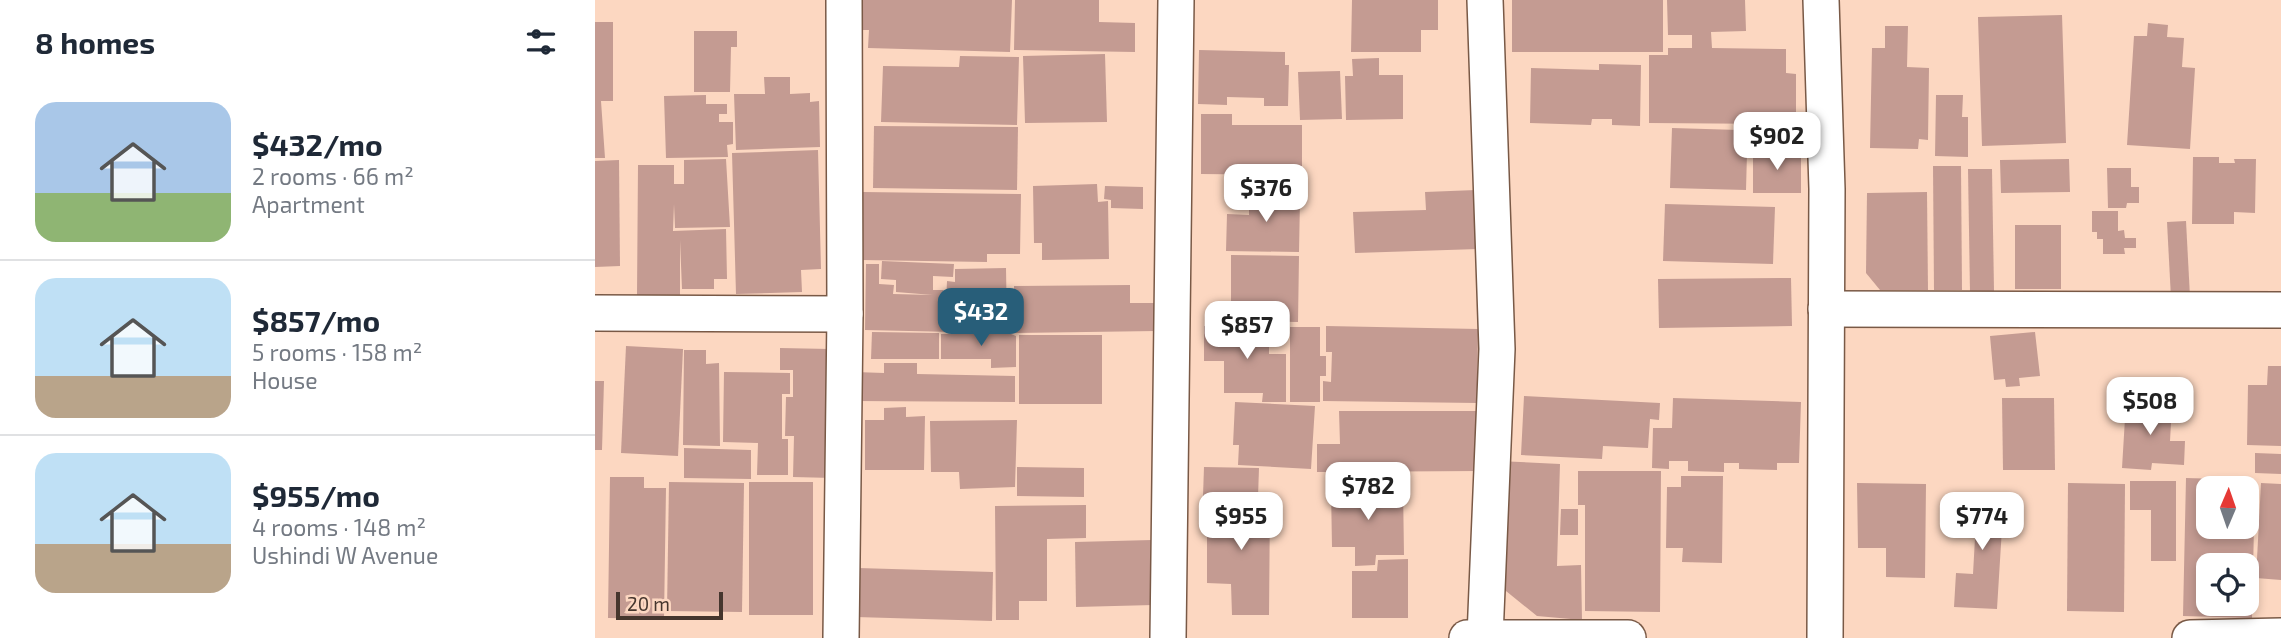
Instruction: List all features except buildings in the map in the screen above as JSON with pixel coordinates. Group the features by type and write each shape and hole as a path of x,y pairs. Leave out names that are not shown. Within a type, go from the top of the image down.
{"street":[{"path":"841,638 845,314 844,0"},
{"path":"1168,638 1176,0"},
{"path":"1485,0 1497,349 1476,637 1628,638"},
{"path":"1821,0 1827,189 1825,638"},
{"path":"1826,309 2281,310"},
{"path":"595,313 845,314"},
{"path":"2190,638 2281,636"}]}
